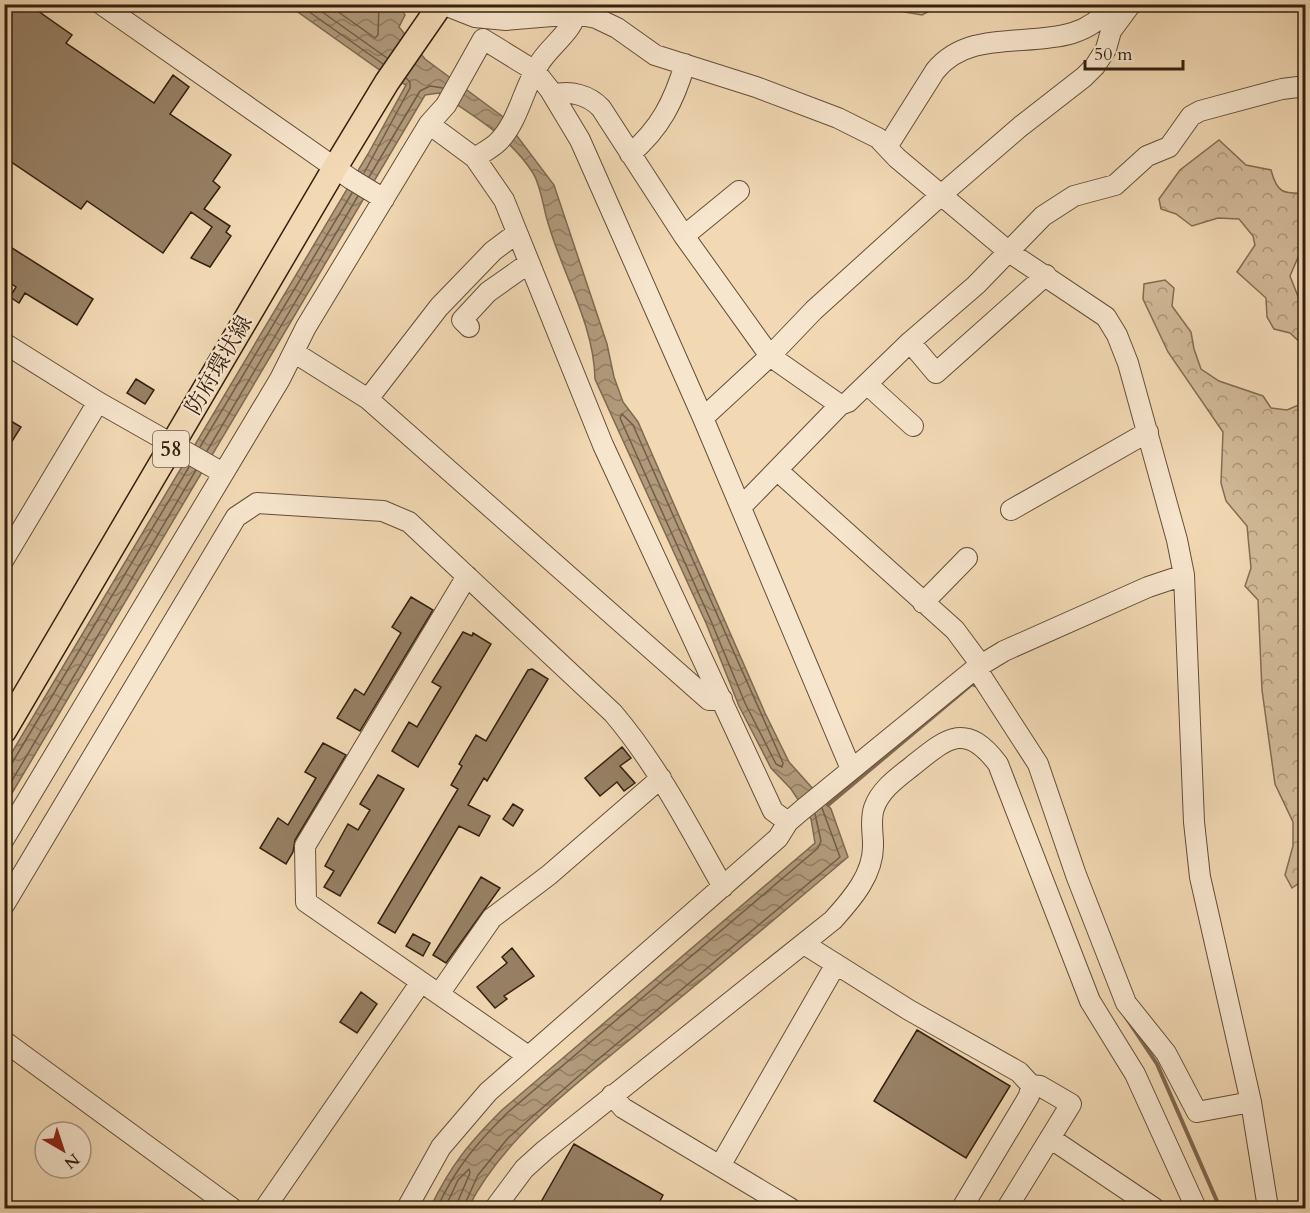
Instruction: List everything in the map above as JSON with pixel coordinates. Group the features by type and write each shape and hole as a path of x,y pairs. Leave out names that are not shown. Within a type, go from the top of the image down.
{"main road":[{"name":"防府環状線","path":"4,731 174,444 343,173 387,82 442,4"}],"street":[{"path":"101,4 343,173 381,197"},
{"path":"442,4 475,17 506,20 577,9 617,28 655,55 756,87 838,118 878,138 1009,252 1106,317 1117,335 1128,363 1178,540 1184,575 1194,822 1200,877 1251,1102 1268,1209"},
{"path":"887,147 935,71 944,60 959,50 974,44 1069,34 1089,27 1104,16 1112,4"},
{"path":"703,418 770,356 814,310 941,195 1021,126 1084,77 1095,66 1106,49 1111,31 1131,4"},
{"path":"475,158 498,142 513,120 535,71 577,9"},
{"path":"4,839 220,472 295,353 306,327 381,197 429,124 446,105 483,39 535,71 553,95 580,141 703,418 851,769"},
{"path":"630,154 653,133 669,110 685,64"},
{"path":"741,507 840,405 848,402 910,342 976,285 1062,201 1115,185 1147,156 1169,147 1191,116 1200,111 1282,89 1305,86"},
{"path":"553,95 561,93 593,100 684,236 770,356 840,405"},
{"path":"429,124 475,158 504,200 603,445 773,811 795,816"},
{"path":"684,236 739,191"},
{"path":"368,399 439,307 493,251 517,233"},
{"path":"469,327 462,320 488,292 529,263"},
{"path":"910,342 936,373 1046,275"},
{"path":"4,343 98,402 220,472"},
{"path":"295,353 368,399 710,700 722,699"},
{"path":"867,384 913,426"},
{"path":"4,559 98,402"},
{"path":"1011,510 1148,432"},
{"path":"778,471 955,630 978,661 976,668 1038,764 1076,875 1126,1003 1166,1053 1197,1112 1251,1102"},
{"path":"4,905 236,517 257,503 384,512 409,522 613,713 661,777 723,887"},
{"path":"923,603 967,558"},
{"path":"407,1209 447,1139 488,1092 723,887 778,838 795,816 851,769 976,668 1004,651 1148,587 1184,575"},
{"path":"467,576 305,846 306,902 528,1056"},
{"path":"495,1209 524,1169 612,1095 832,920 864,880 871,865 874,806 888,786 945,740 958,738 980,743 998,764 1090,1001 1135,1074 1196,1209"},
{"path":"439,994 492,918 549,875 661,777"},
{"path":"804,944 909,1010 1019,1072 1031,1085 1040,1086 1071,1104 1007,1209"},
{"path":"720,1166 836,964"},
{"path":"265,1209 421,982"},
{"path":"4,1041 232,1209"},
{"path":"962,1209 1029,1096 1031,1085"},
{"path":"612,1095 623,1108 790,1209"},
{"path":"1050,1138 1154,1209"}],"green space":[{"path":"864,5 941,5 922,15"},
{"path":"1219,140 1246,165 1271,170 1276,183 1282,190 1291,193 1305,193 1305,241 1290,276 1301,304 1305,347 1290,333 1274,329 1267,317 1266,298 1237,272 1255,245 1253,236 1239,219 1218,218 1192,226 1176,214 1161,209 1159,199 1180,170"},
{"path":"1165,280 1174,288 1172,306 1191,332 1201,369 1219,381 1263,396 1271,408 1287,410 1301,404 1305,385 1306,878 1292,888 1285,875 1293,846 1293,822 1275,784 1262,690 1258,600 1245,586 1251,568 1247,526 1226,501 1221,483 1223,432 1168,352 1143,299 1144,284"}],"water":[{"path":"288,5 400,5 405,15 399,27 425,59 502,116 554,185 607,344 614,377 623,402 638,422 765,713 789,762 831,809 848,857 547,1110 503,1156 484,1181 468,1208 430,1208 453,1167 490,1122 815,843 811,819 791,789 771,768 739,706 706,623 595,379 590,339 555,245 533,173 524,160 502,138 439,93 425,95 5,805 5,764 368,154 406,85 384,73"}],"building":[{"path":"4,4 28,4 72,35 66,43 154,103 173,75 189,87 170,114 231,155 213,181 220,187 204,209 230,226 226,232 231,236 210,267 191,258 212,227 191,212 163,253 87,201 81,209 4,157"},
{"path":"4,243 93,299 77,325 25,293 19,303 10,297 16,287 4,279"},
{"path":"136,379 154,390 145,404 127,393"},
{"path":"4,417 21,427 4,454"},
{"path":"411,597 433,610 360,731 337,718 355,689 364,695 401,633 392,627"},
{"path":"463,632 472,636 473,633 491,644 418,767 392,751 409,722 417,727 441,687 432,682"},
{"path":"532,669 548,679 487,781 484,778 468,805 490,816 479,836 459,826 395,933 378,923 458,789 451,785 462,766 459,764 476,735 486,741 528,670"},
{"path":"323,743 346,755 295,840 293,852 286,864 260,848 278,818 288,825 316,778 305,772"},
{"path":"622,747 631,758 620,766 635,783 624,791 617,782 600,796 585,778"},
{"path":"378,775 404,789 340,896 324,887 334,871 325,866 348,824 358,830 370,810 360,804"},
{"path":"513,804 523,810 513,826 503,819"},
{"path":"481,877 500,888 446,963 433,955"},
{"path":"413,934 430,943 423,956 406,946"},
{"path":"512,948 534,976 504,996 507,999 495,1008 477,987 507,963 502,957"},
{"path":"361,992 377,1004 357,1033 340,1022"},
{"path":"917,1030 1010,1086 966,1158 874,1101"},
{"path":"574,1144 663,1195 656,1209 537,1209"}],"waterway":[{"path":"828,805 972,684 979,687"},
{"path":"1125,1016 1157,1064 1220,1208"}]}
